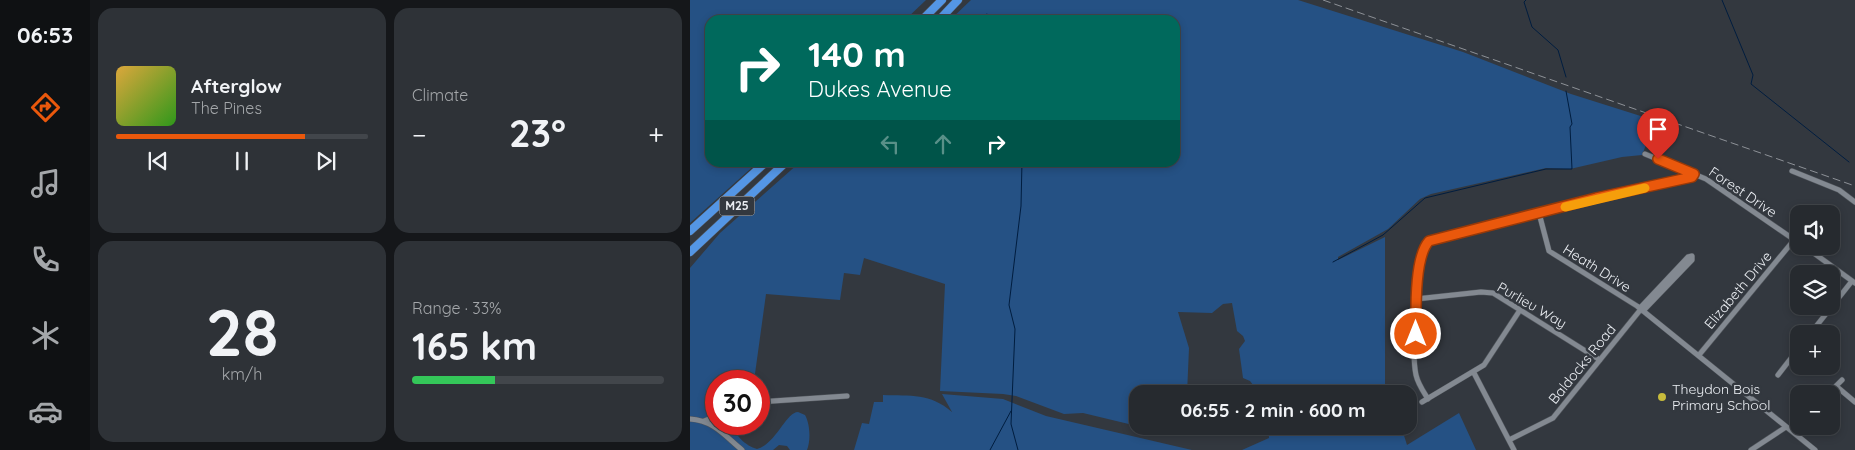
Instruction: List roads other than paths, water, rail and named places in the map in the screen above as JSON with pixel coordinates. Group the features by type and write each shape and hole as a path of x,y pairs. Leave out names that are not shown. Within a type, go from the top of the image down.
{"highway":[{"path":"927,15 942,0"},
{"path":"944,15 958,0"},
{"name":"M25","path":"690,231 760,167"},
{"name":"M25","path":"690,252 781,167"}],"street":[{"name":"Forest Drive","path":"1645,154 1706,179 1790,236"},
{"path":"1792,171 1839,190 1855,202"},
{"path":"1428,399 1420,386 1415,370 1416,285 1425,247 1429,241 1539,213 1684,180 1691,178 1694,174"},
{"name":"Heath Drive","path":"1539,213 1549,251 1641,310 1815,450"},
{"name":"Elizabeth Drive","path":"1699,355 1790,249"},
{"path":"1816,255 1854,282 1818,325"},
{"path":"1692,256 1690,262 1641,310 1688,257 1692,256"},
{"name":"Purlieu Way","path":"1416,299 1482,292 1493,293 1600,360"},
{"path":"1422,402 1474,373 1484,365 1520,310"},
{"name":"Baldocks Road","path":"1509,440 1553,418 1641,310"},
{"path":"1778,375 1790,360"},
{"path":"1474,373 1514,450"},
{"path":"1837,385 1842,380"},
{"path":"1840,389 1855,402"},
{"path":"770,401 847,396"},
{"path":"690,419 704,421 722,431 742,450"},
{"path":"1751,450 1786,428"}],"waterway":[{"path":"1526,0 1524,2 1532,27 1558,50 1566,77"},
{"path":"1722,0 1753,75 1751,84 1849,162"},
{"path":"1333,262 1383,235 1425,198 1546,169 1572,169 1570,127 1572,124 1566,91"},
{"path":"1018,450 1011,424 1015,329 1009,305 1021,206 1022,167"},
{"path":"990,450 1011,411"}],"railway":[{"path":"1323,0 1855,186"}],"place":[{"name":"Theydon Bois Primary School","path":"1662,397"}]}
